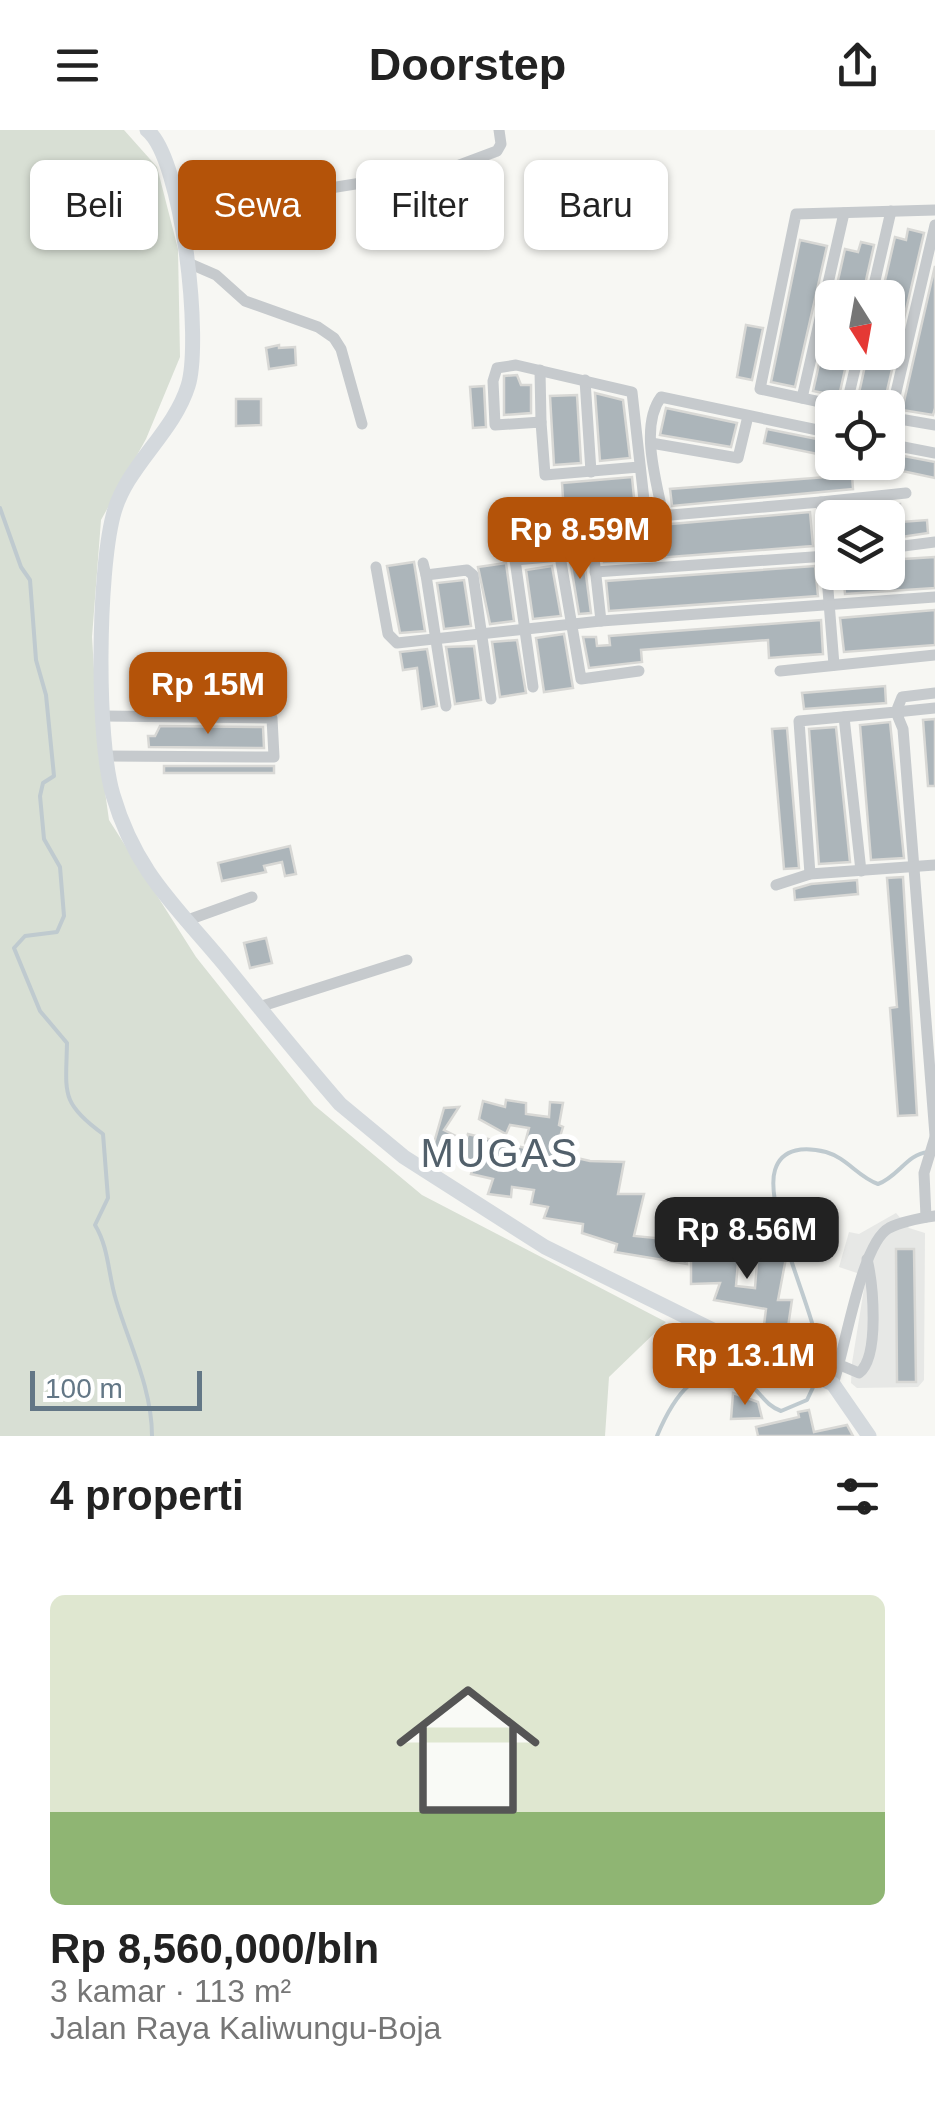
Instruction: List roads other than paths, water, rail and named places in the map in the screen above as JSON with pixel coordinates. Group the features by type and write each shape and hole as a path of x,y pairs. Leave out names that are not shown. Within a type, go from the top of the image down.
{"main road":[{"path":"155,132 178,202"},
{"path":"185,250 191,364 188,387 120,496 110,532 105,596 106,756 112,794 134,847 163,897 340,1104 404,1157 545,1247 828,1382 869,1436"}],"street":[{"path":"336,187 449,168 497,151 500,130"},
{"path":"815,401 760,389 796,214 935,210"},
{"path":"876,280 891,211"},
{"path":"802,398 844,212"},
{"path":"896,390 935,225"},
{"path":"186,262 216,275 245,302 318,327 334,338 348,369 362,424"},
{"path":"540,422 496,425 493,381 497,368 516,365 632,392 646,518"},
{"path":"540,370 545,475 639,467"},
{"path":"585,380 590,472"},
{"path":"663,516 651,443 656,404 661,397 815,429"},
{"path":"651,443 738,458 748,416"},
{"path":"905,419 934,422"},
{"path":"905,447 935,453"},
{"path":"840,500 906,493"},
{"path":"601,621 590,522 815,503"},
{"path":"905,546 935,542"},
{"path":"533,687 516,560 560,556 581,679 639,671"},
{"path":"595,572 815,556"},
{"path":"376,567 391,640 397,643 601,621 935,597"},
{"path":"446,706 424,569 466,570 473,575 490,699"},
{"path":"829,590 834,665"},
{"path":"780,671 935,654"},
{"path":"828,1382 840,1366 867,1258 888,1228 931,1217 924,1173 935,1136 904,728 896,712 902,698 935,693"},
{"path":"810,874 799,722 935,708"},
{"path":"104,716 272,718 274,757 106,756"},
{"path":"844,717 860,872"},
{"path":"776,885 810,874 935,864"},
{"path":"185,921 252,897"},
{"path":"259,1006 407,960"},
{"path":"840,1366 859,1373 871,1354 872,1278 867,1258"}],"waterway":[{"path":"0,508 21,567 30,580 36,660 46,695 54,776 43,783 40,796 44,839 60,867 64,916 57,932 25,936 14,948 40,1011 67,1043 67,1086 72,1105 103,1134 108,1198 95,1225 144,1383 152,1436"},
{"path":"818,1372 817,1341 776,1206 773,1186 778,1162 796,1151 826,1152 878,1184 914,1157 928,1152"},
{"path":"657,1436 679,1396 700,1377 728,1374 745,1381 781,1411 807,1400 816,1381"}],"district":[{"name":"MUGAS","path":"500,1153"}]}
